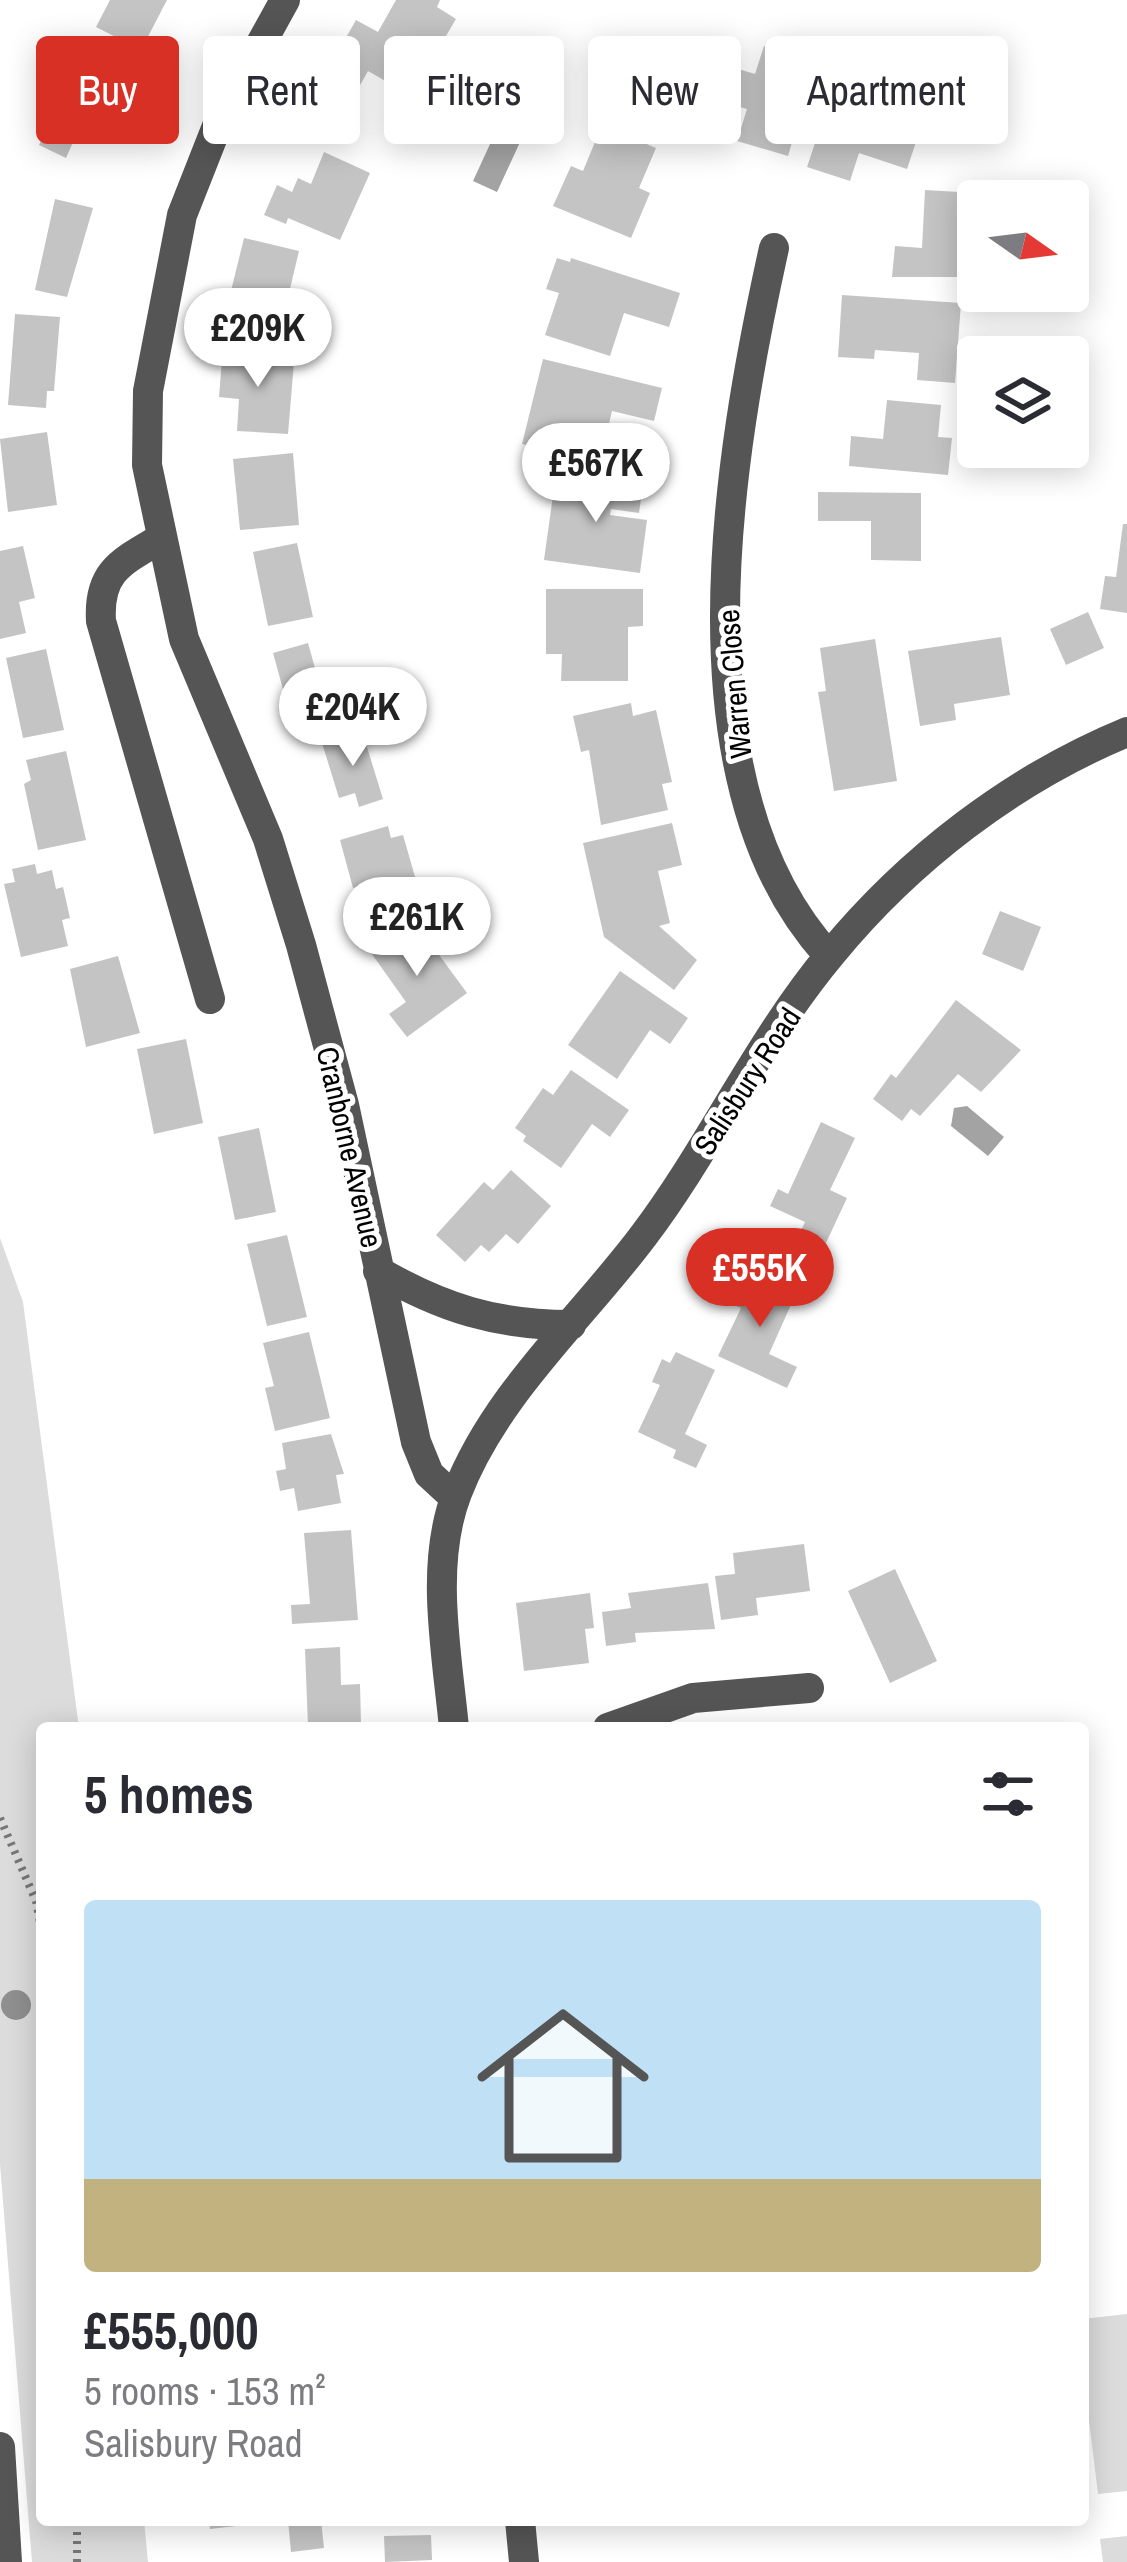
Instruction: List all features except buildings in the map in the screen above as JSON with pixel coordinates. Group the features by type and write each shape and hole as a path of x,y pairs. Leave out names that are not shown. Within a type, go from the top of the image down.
{"street":[{"name":"Cranborne Avenue","path":"285,0 221,116 182,215 148,392 147,465 184,639 268,839 301,945 348,1126 416,1442 429,1474 455,1498"},
{"name":"Warren Close","path":"774,248 754,339 732,510 725,631 738,761 768,861 802,926 829,956"},
{"path":"160,539 109,576 100,591 101,621 210,999"},
{"name":"Salisbury Road","path":"454,1722 443,1561 455,1498 498,1418 682,1180 829,956 962,828 1045,771 1127,732"},
{"name":"Cranborne Avenue","path":"378,1271 429,1301 479,1318 571,1325"},
{"path":"625,1722 693,1698 809,1688"},
{"path":"0,2447 8,2562"},
{"path":"521,2526 524,2562"}],"path":[{"path":"0,1818 36,1900"},
{"path":"77,2526 77,2562"}],"shaded area":[{"path":"490,144 519,144 497,192 473,181"},
{"path":"967,1106 1004,1137 988,1156 951,1126 954,1108"},
{"path":"0,1238 23,1302 78,1722 36,1722 36,2526 145,2526 148,2562 32,2562 0,2164"},
{"path":"1127,2314 1127,2491 1098,2494 1089,2421 1089,2318"},
{"path":"1127,2536 1127,2562 1103,2562 1100,2539"}]}
